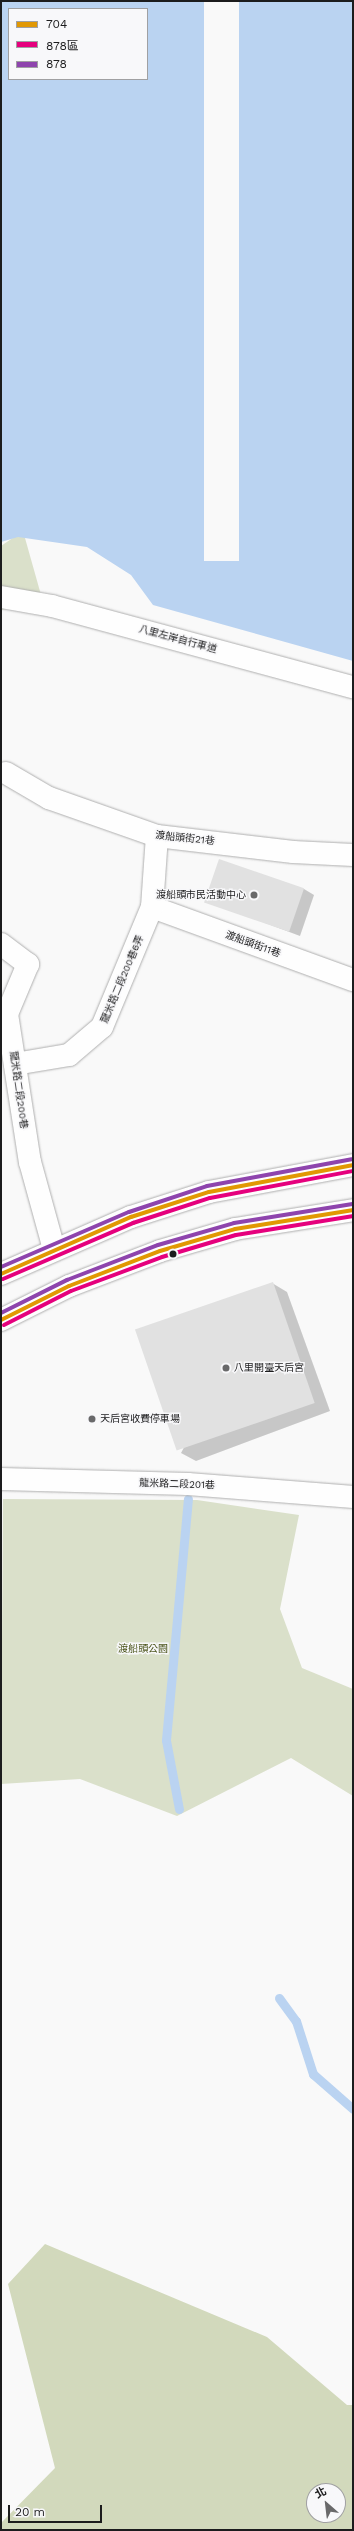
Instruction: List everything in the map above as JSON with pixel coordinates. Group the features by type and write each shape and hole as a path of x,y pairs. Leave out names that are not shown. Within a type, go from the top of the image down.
{"street":[{"name":"八里左岸自行車道","path":"1,597 52,606 353,687"},
{"name":"渡船頭街21巷","path":"6,773 49,798 157,836 293,852 353,855"},
{"name":"龍米路二段200巷6弄","path":"15,1064 69,1055 102,1027 152,907 157,836"},
{"name":"渡船頭街11巷","path":"152,907 353,980"},
{"name":"龍米路二段200巷","path":"1,944 28,964 7,1014 30,1162 54,1249"},
{"path":"1,1274 54,1249 131,1217 209,1192 353,1165"},
{"path":"1,1320 69,1286 160,1251 235,1230 353,1210"},
{"name":"龍米路二段201巷","path":"1,1479 188,1484 353,1497"}],"green space":[{"path":"23,531 43,602 1,610 1,546"},
{"name":"渡船頭公園","path":"3,1499 197,1500 299,1515 280,1609 302,1668 353,1689 353,1796 291,1758 177,1816 80,1779 1,1784"},
{"path":"45,2244 267,2337 347,2405 353,2405 353,2530 1,2530 1,2523 55,2468 8,2284"}],"water":[{"path":"1,1 353,1 353,661 153,605 131,575 87,547 18,537 1,542"}],"pier":[{"path":"204,1 239,1 239,561 204,561"}],"building":[{"name":"渡船頭市民活動中心","path":"219,859 304,888 289,932 204,902"},
{"name":"八里開臺天后宮","path":"273,1282 315,1403 177,1451 135,1330"}],"waterway":[{"path":"179,1809 166,1740 188,1499"},
{"path":"279,1998 296,2021 313,2074 353,2109"}],"transit line":[{"name":"878","path":"1,1267 129,1212 207,1186 352,1159"},
{"name":"704","path":"1,1274 131,1217 209,1192 353,1165"},
{"name":"878區","path":"3,1279 133,1223 210,1198 353,1171"},
{"name":"878","path":"1,1313 67,1280 158,1245 234,1223 352,1204"},
{"name":"704","path":"1,1320 69,1286 160,1251 235,1229 353,1210"},
{"name":"878區","path":"4,1325 71,1291 162,1257 236,1235 353,1216"}],"place":[{"name":"渡船頭市民活動中心","path":"254,895"},
{"name":"八里開臺天后宮","path":"226,1368"},
{"name":"天后宮收費停車場","path":"92,1419"}]}
